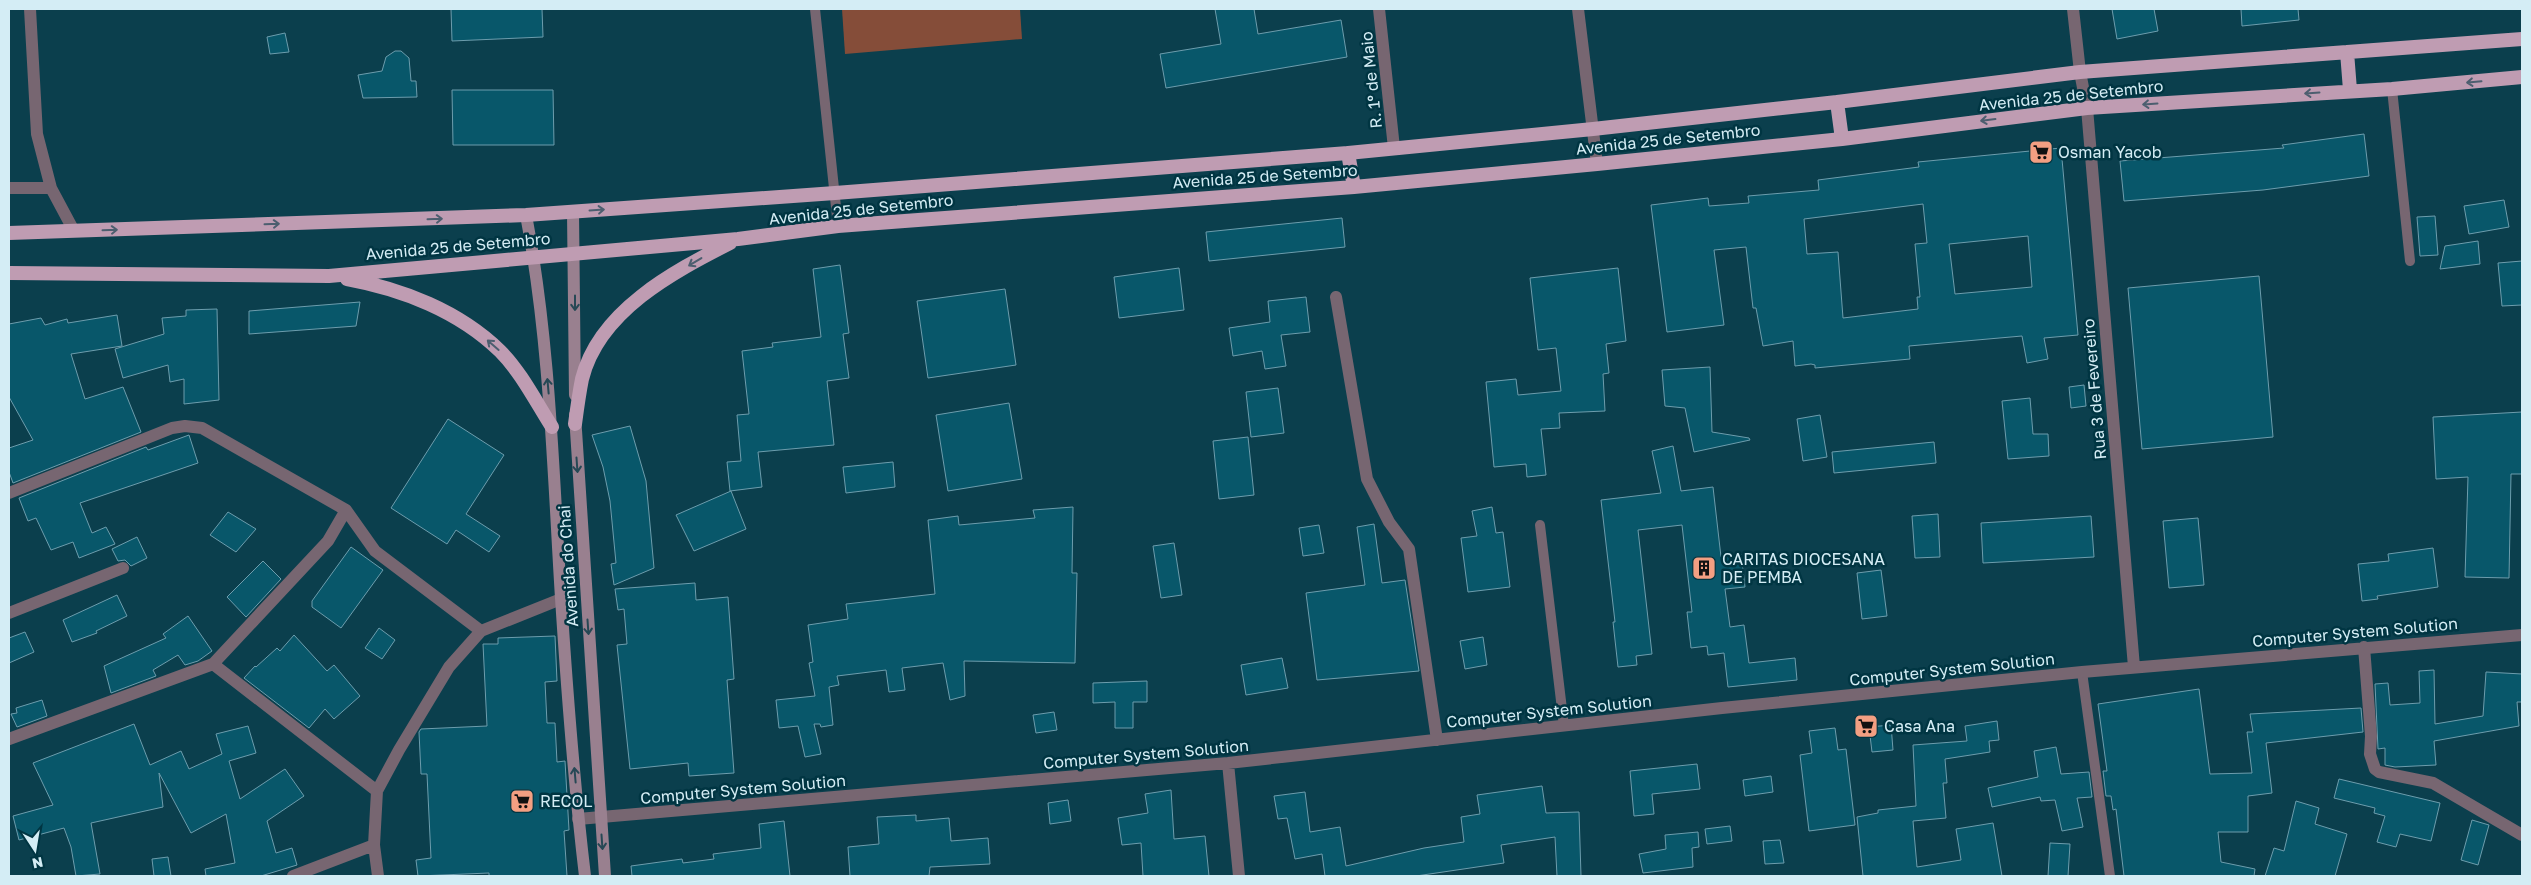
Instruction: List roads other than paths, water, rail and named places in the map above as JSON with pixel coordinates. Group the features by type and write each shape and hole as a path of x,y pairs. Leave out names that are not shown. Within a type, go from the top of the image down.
{"highway":[{"name":"Avenida 25 de Setembro","path":"9,233 526,215 835,193 1348,153 1593,129 1837,102 2080,72 2522,39"},
{"path":"2347,52 2350,90"},
{"name":"Avenida 25 de Setembro","path":"9,273 328,276 738,239 838,226 1354,187 1597,164 1842,139 2086,108 2350,90 2392,89 2522,77"},
{"path":"1837,102 1842,139"},
{"path":"1348,153 1354,187"},
{"path":"575,424 583,378 593,351 613,322 644,295 689,265 738,239"},
{"path":"328,276 380,285 415,298 475,330 501,352 528,388 552,427"}],"main road":[{"name":"Avenida do Chai","path":"573,212 575,254 575,424 605,876"},
{"name":"Avenida do Chai","path":"526,215 534,256 552,427 561,599 578,819 585,876"}],"street":[{"path":"30,9 37,134 51,188 74,231"},
{"name":"R. 1º de Maio","path":"1379,9 1394,148"},
{"path":"1578,9 1597,164"},
{"name":"Rua 3 de Fevereiro","path":"2073,9 2086,108 2134,667"},
{"path":"9,188 51,188"},
{"path":"1336,297 1367,479 1388,522 1410,549 1437,740"},
{"path":"9,493 172,428 184,426 202,428 346,510 375,551 480,631"},
{"path":"9,739 213,664 328,541 346,510"},
{"path":"9,613 123,568"},
{"path":"378,876 374,844 377,791 399,750 449,667 480,631 561,599"},
{"name":"Computer System Solution","path":"578,819 1228,763 2082,672 2522,635"},
{"path":"2364,647 2371,736 2370,754 2375,768 2379,772 2433,783 2522,835"},
{"path":"213,664 377,791"},
{"path":"1228,763 1239,876"},
{"path":"293,876 374,844"}],"lane":[{"path":"815,9 838,226"},
{"path":"2392,89 2410,262"},
{"path":"1540,525 1564,726"},
{"path":"2082,672 2110,876"}],"place":[{"name":"Osman Yacob","path":"2041,152"},
{"name":"CARITAS DIOCESANA DE PEMBA","path":"1704,568"},
{"name":"Casa Ana","path":"1866,726"},
{"name":"RECOL","path":"522,801"}]}
